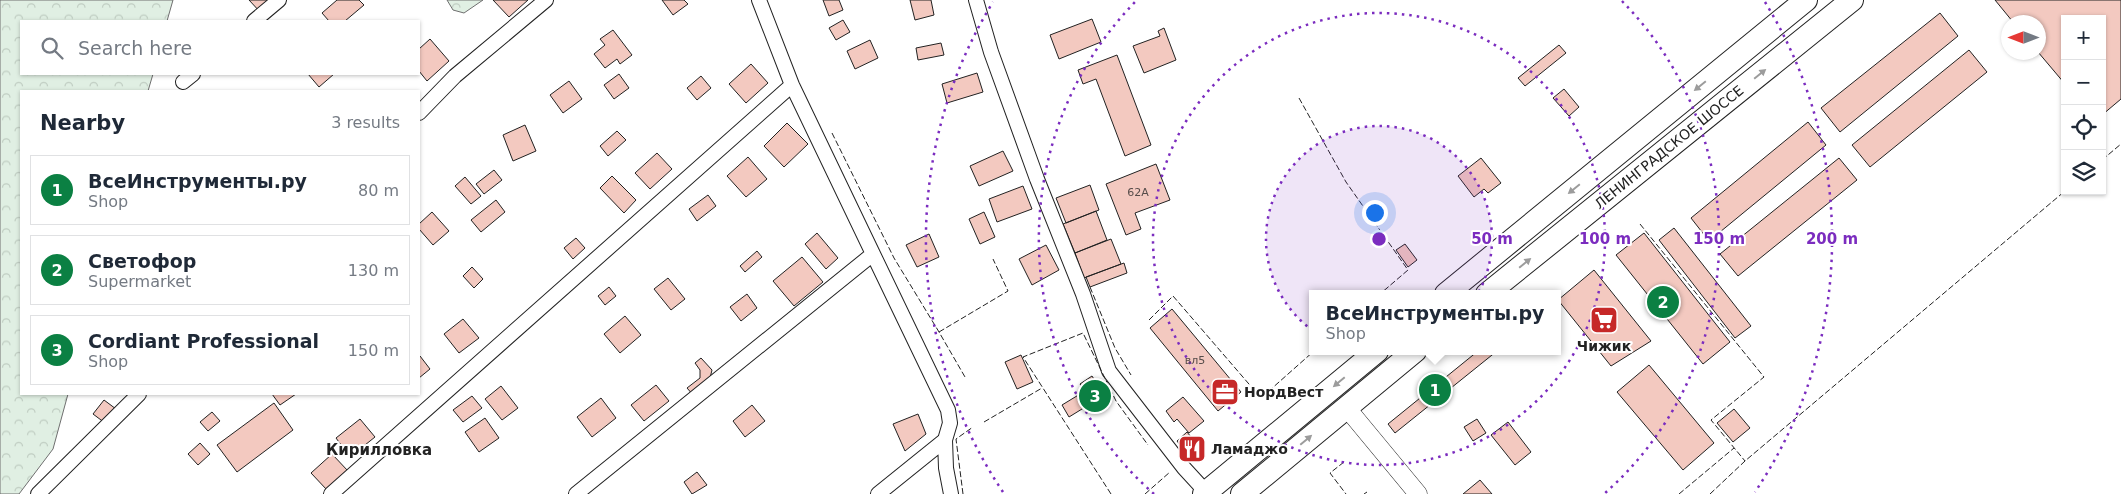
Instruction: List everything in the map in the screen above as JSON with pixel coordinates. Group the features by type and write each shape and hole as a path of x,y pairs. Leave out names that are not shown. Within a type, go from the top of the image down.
{"highway":[{"name":"ЛЕНИНГРАДСКОЕ ШОССЕ","path":"1451,290 1806,0"},
{"name":"ЛЕНИНГРАДСКОЕ ШОССЕ","path":"1492,290 1852,0"},
{"path":"1205,493 1372,355"},
{"path":"1242,494 1410,355"}],"street":[{"path":"255,20 278,0"},
{"path":"420,112 455,76 546,0"},
{"path":"759,0 792,85 948,410 950,423 945,440 946,468 951,494"},
{"path":"976,0 991,52 1083,294 1109,371 1205,493"},
{"path":"331,494 792,85"},
{"path":"576,494 873,254"},
{"path":"38,494 138,395"},
{"path":"1346,407 1418,494"},
{"path":"878,494 945,440"}],"green space":[{"path":"0,0 173,0 167,20 20,20 20,75 153,75 148,90 20,90 20,395 68,395 53,449 19,494 0,494"},
{"path":"447,0 483,0 464,13 453,10"}],"building":[{"path":"249,0 275,0 261,13"},
{"path":"337,0 359,0 364,5 346,20 328,20 322,13"},
{"path":"493,0 528,0 509,17"},
{"path":"662,0 684,0 688,4 673,15"},
{"path":"823,0 839,0 843,10 829,16"},
{"path":"910,0 931,0 934,15 915,20"},
{"path":"1995,0 2121,0 2121,99 2106,112 2106,15 2061,15 2061,79 2045,60 2046,15 2007,15"},
{"path":"1940,13 1958,36 1840,132 1821,108"},
{"path":"1092,19 1101,42 1059,59 1050,35"},
{"path":"843,20 850,32 836,40 829,28"},
{"path":"1164,28 1176,60 1144,73 1133,46 1160,36 1158,31"},
{"path":"613,30 632,55 620,64 617,59 605,68 594,54 605,45 600,39"},
{"path":"430,39 449,61 427,81 420,72 420,48"},
{"path":"870,40 878,58 855,69 847,51"},
{"path":"941,43 944,55 918,60 916,48"},
{"path":"1559,45 1566,53 1525,86 1518,78"},
{"path":"1969,50 1987,72 1870,167 1852,145"},
{"path":"1117,55 1151,145 1125,156 1096,79 1083,84 1078,70"},
{"path":"751,64 768,83 746,103 729,84"},
{"path":"977,73 983,92 947,103 942,84"},
{"path":"619,74 629,88 614,99 604,85"},
{"path":"309,75 333,75 319,87"},
{"path":"701,76 711,88 697,100 687,88"},
{"path":"569,81 582,99 563,113 550,95"},
{"path":"1564,89 1579,107 1569,116 1553,98"},
{"path":"1808,122 1826,145 1709,241 1691,218"},
{"path":"787,123 808,144 784,167 764,146"},
{"path":"525,125 536,151 513,161 503,135"},
{"path":"617,131 626,140 608,156 600,146"},
{"path":"1003,151 1013,171 979,186 970,166"},
{"path":"657,153 672,169 650,189 635,173"},
{"path":"748,157 767,179 746,197 727,176"},
{"path":"1481,158 1501,183 1488,193 1484,189 1474,197 1458,176"},
{"path":"1839,158 1857,180 1738,276 1720,254"},
{"path":"1156,164 1170,200 1135,213 1141,229 1126,235 1106,184"},
{"path":"494,170 502,180 484,194 476,184"},
{"path":"612,176 636,200 624,213 600,188"},
{"path":"465,177 481,196 471,204 455,186"},
{"path":"1090,185 1099,210 1066,223 1056,198"},
{"path":"1023,186 1032,209 997,222 989,199"},
{"path":"708,195 716,206 697,221 689,209"},
{"path":"496,200 505,212 481,232 471,220"},
{"path":"1096,211 1107,240 1075,253 1063,224"},
{"path":"432,212 449,231 433,245 420,230 420,223"},
{"path":"984,212 995,237 980,244 969,219"},
{"path":"1674,228 1751,326 1735,338 1659,240"},
{"path":"817,233 838,258 826,269 805,244"},
{"path":"1644,233 1730,342 1703,364 1616,255"},
{"path":"929,234 939,257 917,267 906,245"},
{"path":"576,238 585,248 573,259 564,248"},
{"path":"1111,239 1121,264 1084,278 1075,253"},
{"path":"1405,244 1417,260 1408,267 1396,250"},
{"path":"1046,245 1059,270 1032,285 1019,259"},
{"path":"757,251 762,257 745,272 740,266"},
{"path":"802,257 823,282 794,306 773,281"},
{"path":"1124,263 1127,273 1090,287 1086,277"},
{"path":"472,267 483,279 474,288 463,276"},
{"name":"Чижик","path":"1594,270 1651,341 1611,366 1561,304 1561,298"},
{"path":"668,278 685,299 671,310 654,289"},
{"path":"609,287 616,296 605,305 598,296"},
{"path":"747,294 757,308 741,321 730,307"},
{"path":"1172,309 1241,392 1218,411 1150,328"},
{"path":"625,316 641,335 620,353 604,334"},
{"path":"463,319 479,338 459,353 444,334"},
{"path":"1021,355 1033,382 1017,389 1005,362"},
{"path":"1473,355 1492,355 1395,433 1388,424"},
{"path":"420,356 430,369 420,377"},
{"path":"701,358 712,370 710,378 694,396 687,388 700,378 700,370 695,363"},
{"path":"1649,365 1714,443 1683,470 1617,392"},
{"path":"1092,376 1097,384 1100,382 1108,393 1069,417 1062,405 1085,391 1080,384"},
{"path":"656,385 669,401 644,421 631,405"},
{"path":"501,386 518,408 502,420 485,399"},
{"path":"273,395 295,395 280,405"},
{"path":"472,396 482,408 463,422 453,410"},
{"path":"1183,397 1204,421 1189,433 1177,419 1174,422 1166,411"},
{"path":"601,398 616,418 592,437 577,417"},
{"path":"104,400 116,409 105,423 93,414"},
{"path":"274,403 293,430 237,472 217,445"},
{"path":"752,405 765,421 745,437 733,421"},
{"path":"1734,409 1750,428 1733,442 1717,423"},
{"path":"212,412 220,421 208,431 200,422"},
{"path":"918,414 926,434 905,451 893,424"},
{"path":"485,418 499,438 479,452 465,432"},
{"path":"360,419 375,437 350,457 336,438"},
{"path":"1477,419 1486,433 1473,441 1464,427"},
{"path":"1508,422 1531,452 1515,465 1491,435"},
{"path":"1187,432 1200,448 1189,457 1177,441"},
{"path":"200,443 210,454 198,465 188,454"},
{"path":"332,454 348,471 327,490 311,473"},
{"path":"697,472 707,485 692,494 684,482"},
{"path":"1480,480 1492,494 1463,494"}],"fence":[{"path":"1299,98 1346,182 1408,270 1385,290"},
{"path":"832,133 894,258 965,377"},
{"path":"2106,157 2121,144"},
{"path":"1710,494 1745,461 2061,194"},
{"path":"1640,224 1764,377 1711,420 1745,461"},
{"path":"939,332 1008,291 993,259"},
{"path":"1090,287 1115,348 1131,375"},
{"path":"1149,320 1173,296 1261,398 1309,355"},
{"path":"1111,494 1023,357 1083,333 1116,401 1148,445"},
{"path":"984,422 1042,388"},
{"path":"963,494 956,439 973,427"},
{"path":"1679,494 1734,448"},
{"path":"1344,462 1330,473 1346,494"},
{"path":"1145,494 1170,472"}],"place":[{"name":"Светофор","path":"1663,302"},
{"name":"Чижик","path":"1604,320"},
{"name":"ВсеИнструменты.ру","path":"1435,390"},
{"name":"НордВест","path":"1225,392"},
{"name":"Cordiant Professional","path":"1095,396"},
{"name":"Ламаджо","path":"1192,449"}],"district":[{"name":"Кирилловка","path":"379,450"}]}
